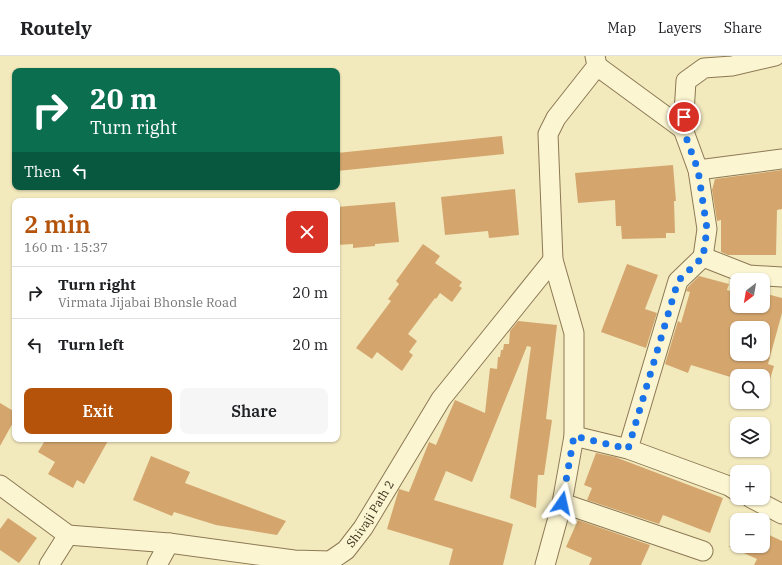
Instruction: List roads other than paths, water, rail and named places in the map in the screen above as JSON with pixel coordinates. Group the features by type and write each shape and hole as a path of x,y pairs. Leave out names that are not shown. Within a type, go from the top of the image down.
{"street":[{"path":"628,449 678,281 703,257 707,229 698,170 683,129 686,81 704,68 732,66 775,56"},
{"path":"545,565 562,503 574,436 574,333 552,260 548,134 556,118 596,61 683,129"},
{"path":"698,170 782,159"},
{"path":"703,257 749,274 782,277"},
{"name":"Shivaji Path 2","path":"68,535 169,543 294,560 330,561 346,550 363,528 442,398 552,260"},
{"path":"574,436 628,449 730,488"},
{"path":"0,485 68,535 49,565"},
{"path":"562,503 704,551"},
{"path":"765,505 782,514"},
{"path":"157,565 169,543"}]}
